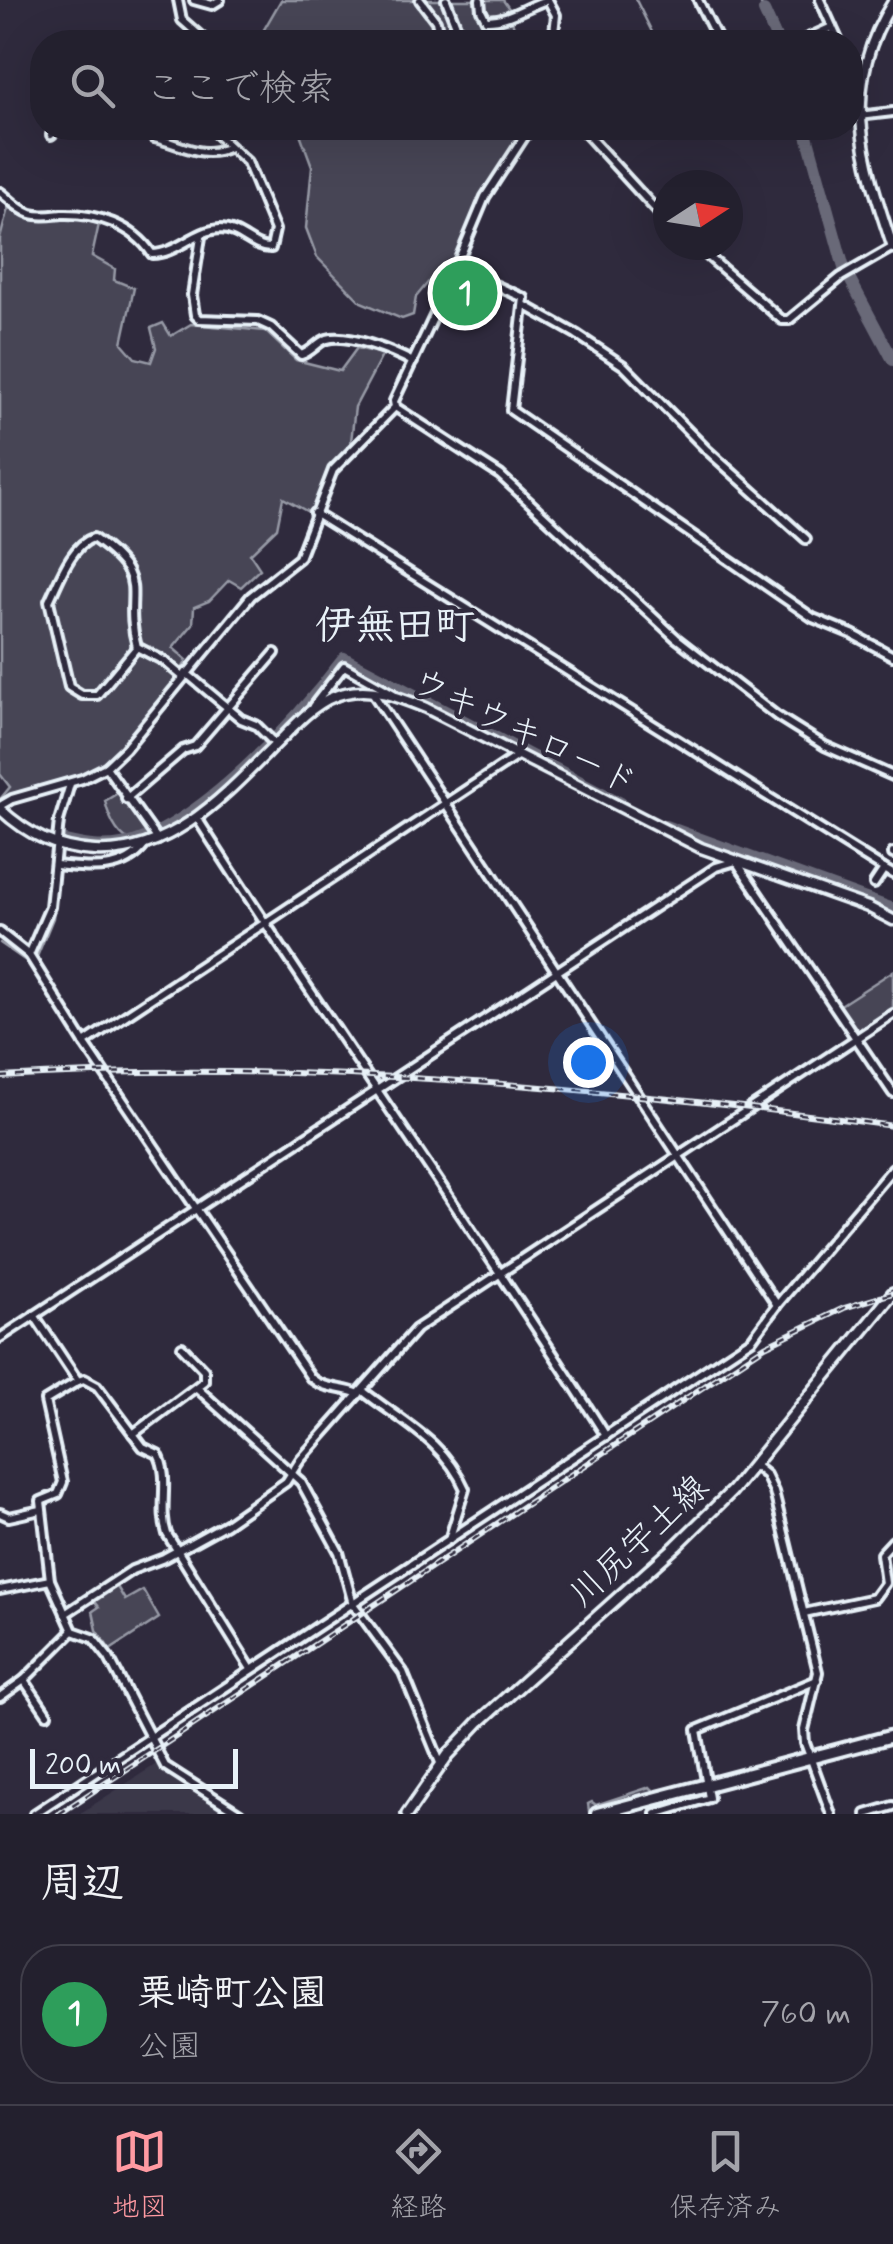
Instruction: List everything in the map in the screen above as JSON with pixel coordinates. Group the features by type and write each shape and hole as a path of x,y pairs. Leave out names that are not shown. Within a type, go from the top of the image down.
{"main road":[{"name":"川尻宇土線","path":"407,1814 441,1764 479,1722 676,1546 755,1466 893,1293"},
{"path":"597,1814 887,1738"}],"street":[{"path":"178,0 182,20 193,30"},
{"path":"194,0 212,6 220,0"},
{"path":"420,0 436,21 438,30"},
{"path":"446,0 456,30"},
{"path":"480,0 486,20 499,21 528,5 547,0 556,16 554,30"},
{"path":"698,0 713,30"},
{"path":"823,1 833,30"},
{"path":"863,80 878,28 893,2"},
{"path":"825,30 832,27"},
{"path":"863,115 893,112"},
{"path":"160,140 190,151 218,152 230,147"},
{"path":"0,192 14,207 35,215 93,216 124,227 152,254 166,254 223,229 238,232 262,248 272,248 276,238 254,175 238,150 223,140"},
{"path":"522,140 484,197 456,268 394,401 395,407 500,476 676,638 777,716 812,739 893,776"},
{"path":"593,140 653,206"},
{"path":"712,260 782,320 789,320 841,276 893,248 861,140"},
{"path":"201,236 192,295 199,319 258,321 301,356 321,340 336,337 394,352 413,362"},
{"path":"456,268 524,298 510,410 812,618 893,656"},
{"path":"524,305 624,366 706,450 806,539"},
{"path":"0,808 12,798 70,784 106,767 158,712 251,596 299,558 334,470 395,407"},
{"path":"314,513 893,874"},
{"path":"93,538 110,550 123,561 132,578 137,647 97,695 82,696 69,687 49,601 86,540 93,538"},
{"path":"137,647 256,724 275,744"},
{"path":"126,799 183,750 195,746 275,652"},
{"path":"309,711 344,666 396,696"},
{"path":"371,691 778,1305"},
{"name":"ウキウキロード","path":"0,808 35,838 56,845 101,852 144,845 197,818 309,711 341,694 371,691 426,708 701,848 893,919"},
{"path":"84,1044 518,756"},
{"path":"106,767 158,840"},
{"path":"29,956 50,907 56,845 70,784"},
{"path":"197,818 502,1272 606,1436"},
{"path":"56,865 88,868 125,863 144,845"},
{"path":"0,1338 555,971 716,867 736,861 893,1093"},
{"path":"874,884 884,868"},
{"path":"0,932 29,956 84,1044 311,1378 323,1386 360,1393 432,1441 460,1477 465,1489 449,1541"},
{"path":"65,1614 132,1570 176,1552 226,1524 286,1482 416,1329 893,1014"},
{"path":"34,1814 752,1339 893,1168"},
{"path":"34,1314 78,1381"},
{"path":"133,1434 197,1388 206,1374 182,1347"},
{"path":"240,1814 164,1766 109,1658 93,1638 72,1631 50,1580 41,1510 43,1498 58,1494 63,1482 44,1400 84,1380 96,1386 143,1447 158,1454 165,1472 161,1510 176,1552 251,1669"},
{"path":"197,1388 301,1482 339,1552 353,1604 403,1672 441,1764"},
{"path":"755,1466 766,1475 774,1492 804,1613 817,1680 804,1730 808,1758 830,1814"},
{"path":"0,1513 9,1517 41,1510"},
{"path":"804,1613 874,1598 885,1583 882,1554 893,1541"},
{"path":"0,1590 50,1580"},
{"path":"0,1697 24,1680 72,1631"},
{"path":"24,1680 47,1714"},
{"path":"656,1814 706,1801 710,1793 697,1730 817,1680"},
{"path":"887,1738 893,1726"},
{"path":"866,1814 893,1806"}],"shaded area":[{"path":"281,0 503,0 514,30 264,30"},
{"path":"302,140 517,140 481,195 448,277 436,273 416,297 413,315 402,319 361,302 317,257 306,228 312,166"},
{"path":"8,208 41,219 69,217 99,224 92,256 115,269 114,280 134,288 122,343 135,358 151,362 156,348 151,328 163,323 171,336 191,324 265,331 296,360 340,371 357,348 383,354 355,407 350,450 325,477 310,513 283,498 277,528 250,554 260,569 241,587 229,580 209,601 194,607 193,624 173,648 187,660 153,714 123,746 88,772 61,784 1,798 10,787 0,774 0,239"},
{"path":"456,277 483,289 480,297 485,300 480,314 446,301"},
{"path":"118,793 152,838 134,843 118,832 105,801"},
{"path":"893,971 893,1011 857,1033 839,1006"},
{"path":"116,1585 125,1600 143,1590 159,1618 110,1650 97,1630 93,1611 99,1607 94,1600"},
{"path":"158,1763 237,1814 79,1814"},
{"path":"650,1787 656,1793 589,1811 588,1804 592,1802 596,1805"}],"waterway":[{"path":"636,0 651,30"},
{"path":"759,0 764,11"},
{"path":"764,11 773,30"},
{"path":"808,140 844,268 893,360"},
{"path":"61,840 84,845 122,845 182,818 214,795 274,740 344,658 621,803"},
{"path":"665,826 893,909"},
{"path":"36,959 53,918 61,840"},
{"path":"0,943 33,966"}],"railway":[{"path":"0,1077 224,1072 448,1080 671,1099 893,1126"},
{"path":"59,1814 765,1346 844,1308 893,1293"}],"place":[{"name":"栗崎町公園","path":"465,293"}],"district":[{"name":"伊無田町","path":"395,624"}]}
